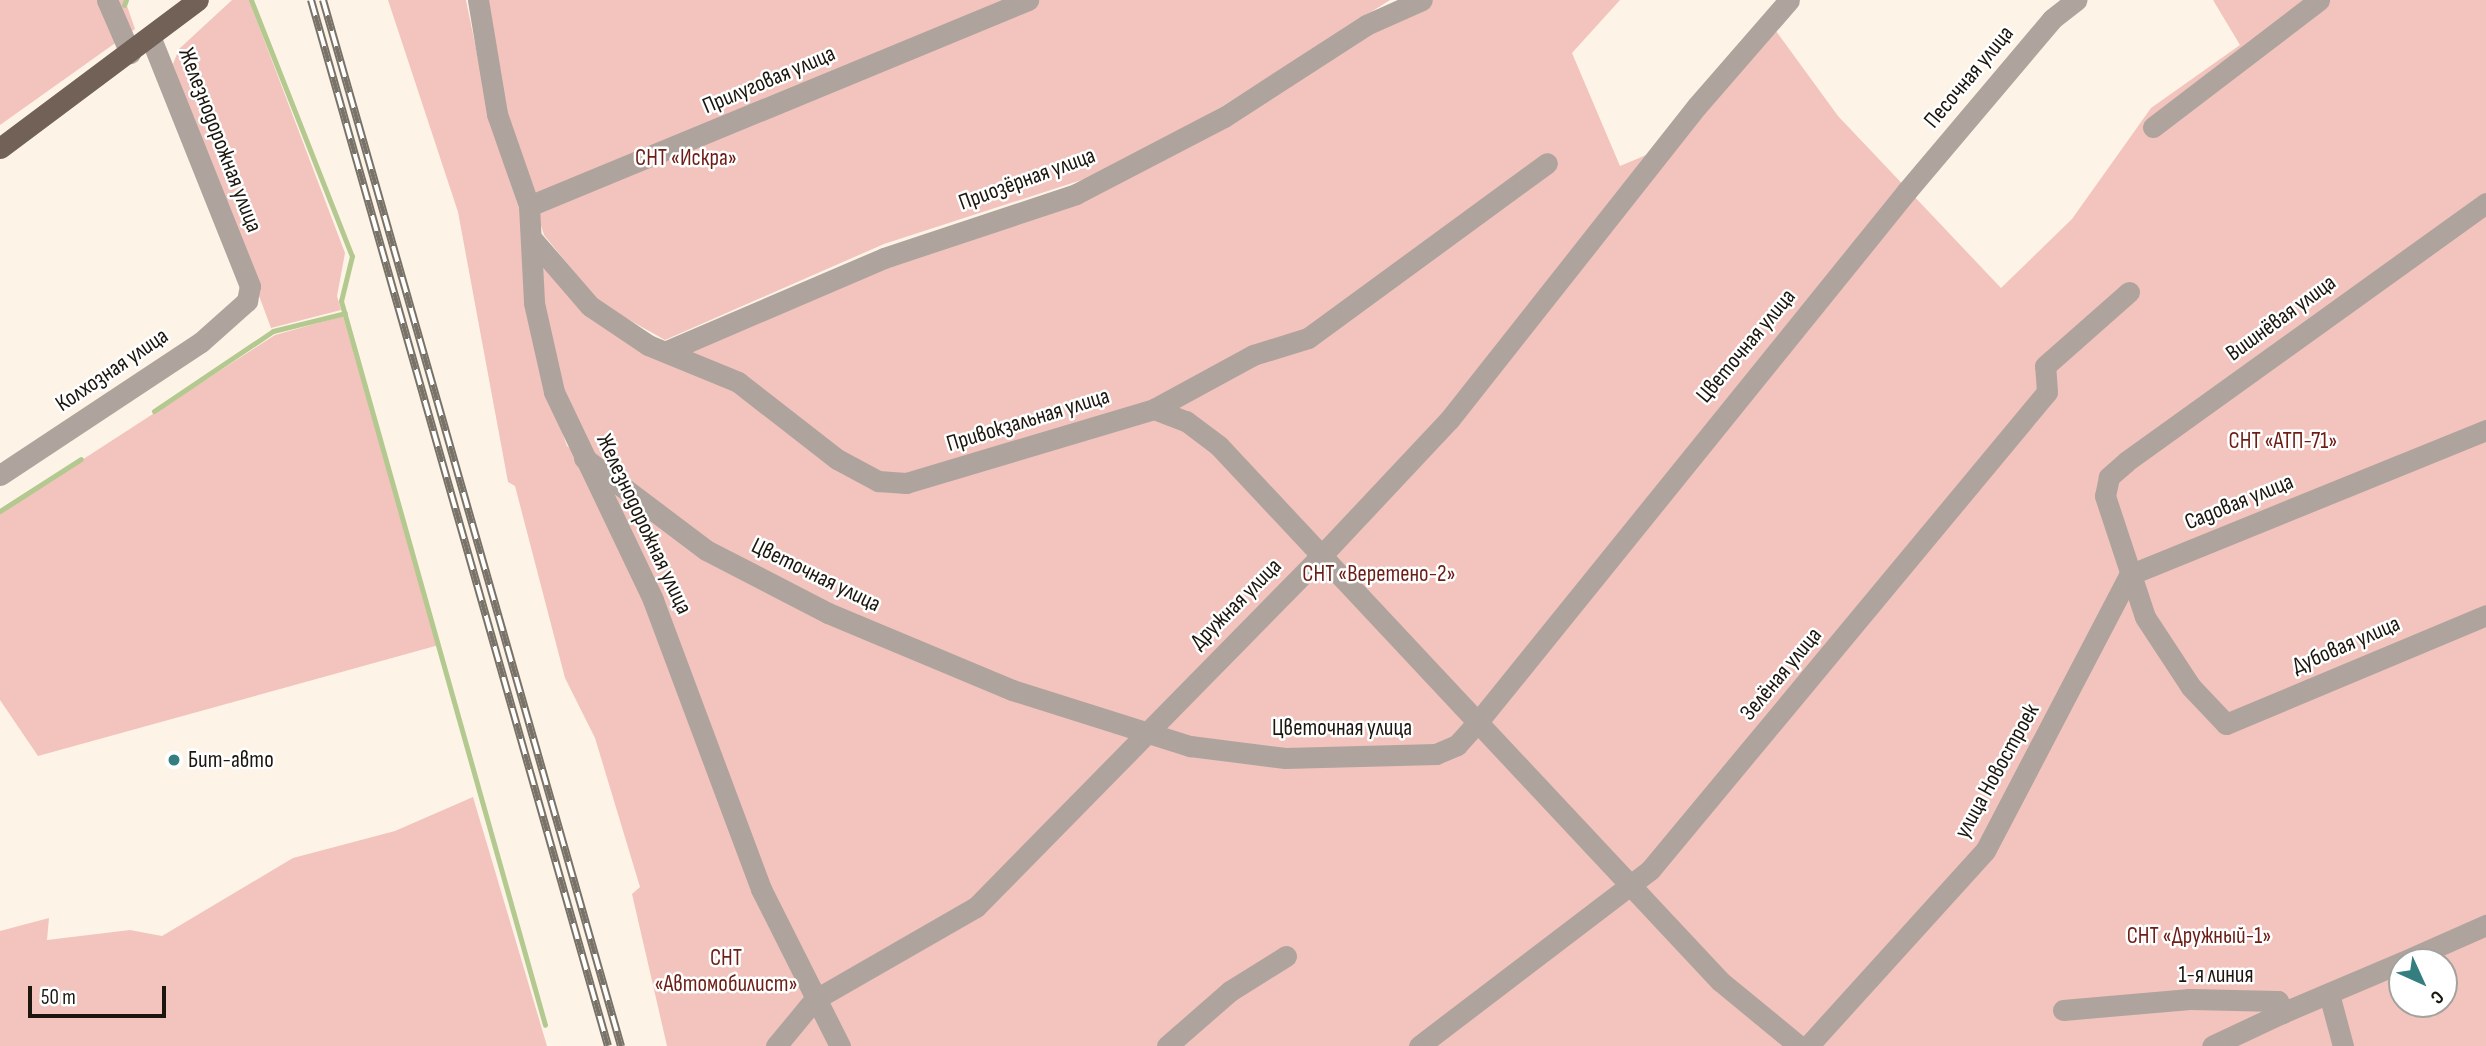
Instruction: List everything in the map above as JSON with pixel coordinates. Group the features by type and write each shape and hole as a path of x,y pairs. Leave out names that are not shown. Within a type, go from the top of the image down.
{"main road":[{"path":"0,148 151,38 198,0"}],"street":[{"path":"107,0 130,53"},
{"name":"Железнодорожная улица","path":"478,0 497,114 529,206 533,240 534,303 554,392 653,600 716,783 814,1000 829,1013 840,1046"},
{"name":"Прилуговая улица","path":"529,206 1028,0"},
{"name":"Приозёрная улица","path":"667,351 884,258 1076,194 1224,117 1366,25 1422,0"},
{"name":"Дружная улица","path":"814,1000 976,908 1143,732 1323,554 1449,419 1789,0"},
{"name":"Песочная улица","path":"1906,192 2051,10 2076,0"},
{"path":"2154,127 2319,0"},
{"name":"Железнодорожная улица","path":"151,38 250,286 247,301"},
{"name":"Привокзальная улица","path":"533,240 590,306 667,351 738,382 837,458 878,481 906,483 1154,409 1253,355 1308,338 1546,163"},
{"name":"Цветочная улица","path":"584,458 706,550 828,613 1012,690 1190,746 1285,758 1436,754 1457,745 1477,723 1906,192"},
{"name":"Вишнёвая улица","path":"2129,575 2105,496 2109,477 2486,203"},
{"name":"Зелёная улица","path":"1419,1046 1650,870 2048,392 2045,366 2129,292"},
{"name":"Колхозная улица","path":"0,475 201,342 247,301"},
{"path":"1154,409 1186,421 1219,446 1323,554 1629,885 1751,1010 1799,1046"},
{"name":"Садовая улица","path":"2129,575 2486,430"},
{"name":"улица Новостроек","path":"1808,1046 1984,851 2121,596 2129,575"},
{"name":"Дубовая улица","path":"2129,575 2145,617 2172,657 2226,724 2486,615"},
{"path":"2434,948 2486,925"},
{"path":"1167,1046 1230,991 1286,956"},
{"path":"2212,1046 2388,968"},
{"path":"2329,995 2343,1046"},
{"path":"776,1046 814,1000"},
{"name":"1-я линия","path":"2063,1010 2240,1000 2278,1001 2283,1013"}],"green space":[{"path":"0,0 125,0 135,29 0,125"},
{"path":"232,0 249,0 345,253 337,296 341,310 271,328 173,64 179,49"},
{"name":"СНТ «Веретено-2»","path":"388,0 466,0 492,127 522,218 539,365 567,446 582,457 554,392 533,240 590,306 668,351 1076,194 1422,0 1620,0 1572,53 1620,166 1682,140 1776,31 1838,116 2001,288 2072,219 2151,108 2240,45 2213,0 2486,0 2486,1046 667,1046 632,894 640,887 595,738 565,678 515,486 508,482 458,212"},
{"name":"СНТ «Искра»","path":"488,0 1390,0 1131,164 884,244 665,340 599,303 544,235 507,115"},
{"path":"343,316 439,645 38,756 0,700 0,513 275,335"},
{"path":"473,797 547,1046 0,1046 0,931 49,918 47,940 130,930 162,936 293,858 395,831"}],"waterway":[{"path":"124,5 126,0"},
{"path":"251,0 352,256 341,301 545,1025"},
{"path":"154,411 273,331 345,313"},
{"path":"0,511 81,459"}],"railway":[{"path":"311,0 608,1046"},
{"path":"323,0 621,1046"}],"place":[{"name":"Бит-авто","path":"174,760"}],"park label":[{"name":"СНТ «АТП-71»","path":"2283,441"},
{"name":"СНТ «Дружный-1»","path":"2199,936"},
{"name":"СНТ «Автомобилист»","path":"726,971"}]}
